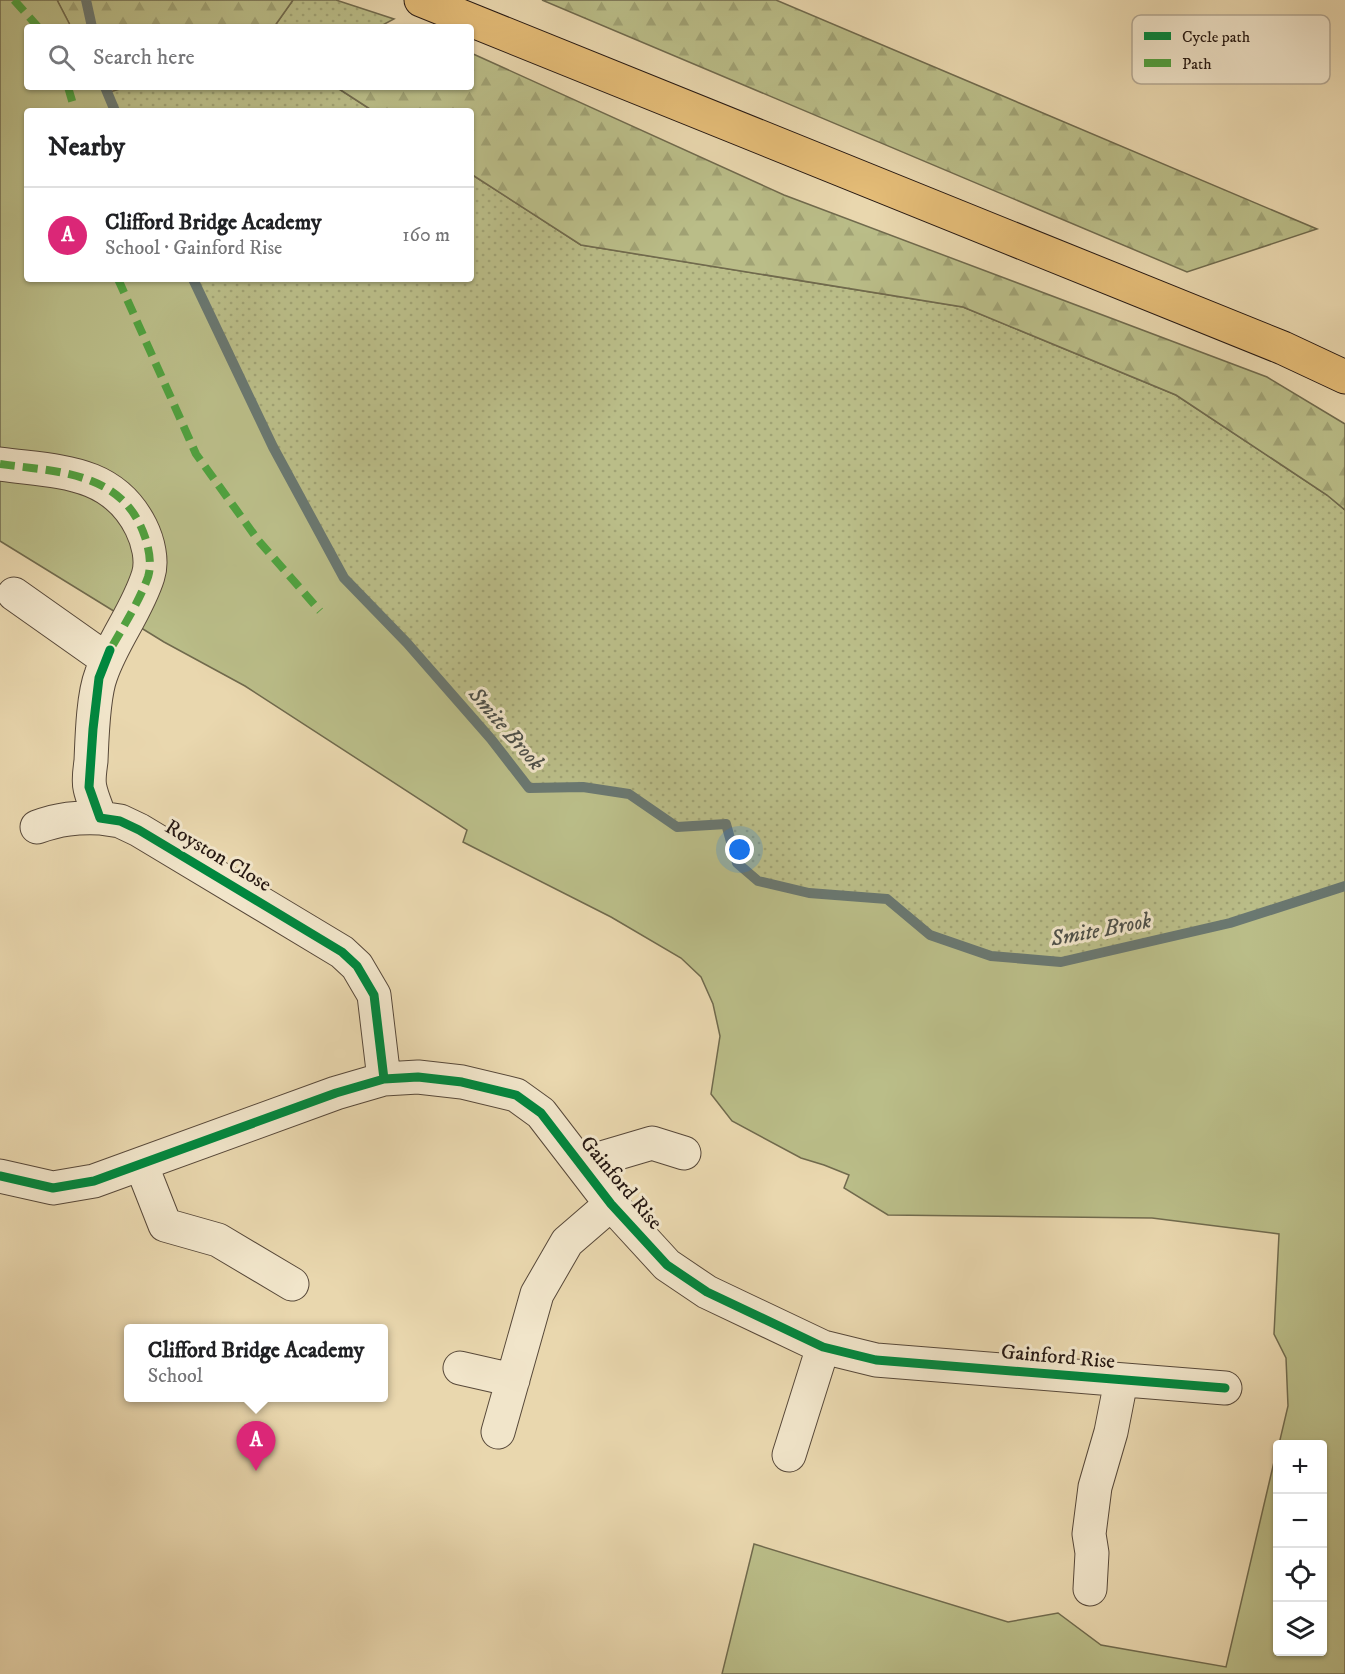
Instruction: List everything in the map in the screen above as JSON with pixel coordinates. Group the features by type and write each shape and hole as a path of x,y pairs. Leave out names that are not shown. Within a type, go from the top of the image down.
{"main road":[{"path":"421,0 1283,348 1345,377"},
{"path":"1283,348 1345,360"}],"street":[{"path":"0,464 93,479 116,493 133,511 150,551 149,575 108,655 99,678 89,786 100,818"},
{"path":"14,594 108,655"},
{"name":"Royston Close","path":"37,827 56,820 76,817 120,821 139,830 342,952 357,966 374,995 384,1080"},
{"name":"Gainford Rise","path":"0,1176 53,1188 94,1181 336,1093 384,1080 418,1077 462,1082 516,1095 541,1113 611,1204 667,1265 707,1292 823,1347 876,1360 1225,1388"},
{"path":"581,1164 652,1143 684,1153"},
{"path":"141,1164 165,1225 218,1240 292,1284"},
{"name":"Gainford Rise","path":"498,1432 537,1294 567,1242 611,1204"},
{"path":"789,1455 823,1347"},
{"path":"460,1368 513,1380"},
{"name":"Gainford Rise","path":"1090,1589 1092,1553 1089,1534 1095,1488 1112,1432 1121,1381"}],"green space":[{"path":"0,0 57,0 69,24 24,24 24,90 104,90 114,108 24,108 24,282 194,282 273,447 344,578 407,643 491,739 529,788 583,787 629,794 677,827 726,824 737,863 758,881 809,893 887,899 930,935 991,956 1062,962 1230,923 1345,886 1345,1674 722,1674 754,1544 1008,1622 1058,1613 1101,1645 1226,1667 1273,1466 1273,1656 1327,1656 1327,1440 1280,1440 1288,1406 1286,1358 1274,1334 1279,1234 1152,1218 888,1215 844,1188 849,1175 801,1158 732,1121 711,1094 720,1036 713,1004 701,977 681,958 611,917 463,842 467,830 245,686 164,642 0,541"},
{"path":"57,0 293,0 276,24 69,24"},
{"path":"293,0 336,0 394,19 385,24 276,24"},
{"path":"542,0 776,0 1317,229 1187,272"},
{"path":"474,54 784,195 1267,377 1345,424 1345,510 1327,495 1176,395 963,307 581,245 474,176 474,108 368,108 341,90 474,90"},
{"path":"116,90 341,90 368,108 114,108 106,93"},
{"path":"474,176 581,245 963,307 1176,395 1327,495 1345,510 1345,886 1230,923 1061,962 991,956 930,935 887,899 809,893 758,881 737,863 725,824 677,827 629,794 583,787 529,788 491,739 407,643 344,578 273,447 194,282 474,282"}],"waterway":[{"name":"Smite Brook","path":"86,0 91,24"},
{"name":"Smite Brook","path":"106,90 114,108"},
{"name":"Smite Brook","path":"194,282 273,447 344,578 407,643 491,739 529,788 583,787 629,794 677,827 726,824 737,863 758,881 809,893 887,899 930,935 991,956 1061,962 1230,923 1345,886"}],"marked path":[{"path":"14,0 35,24"},
{"path":"69,90 74,108"},
{"path":"119,282 196,454 258,540 320,611"},
{"path":"0,464 65,473 86,479 104,487 121,499 135,515 148,546 149,572 135,605 110,650"}],"cycle path":[{"path":"110,650 99,678 89,787 100,818 120,821 139,830 342,952 357,966 374,995 384,1079"},
{"path":"0,1176 53,1188 94,1181 336,1093 384,1079 418,1077 462,1082 516,1095 541,1113 611,1204 667,1265 707,1292 823,1347 876,1360 1225,1388"}],"place":[{"name":"Clifford Bridge Academy","path":"256,1471"}]}
